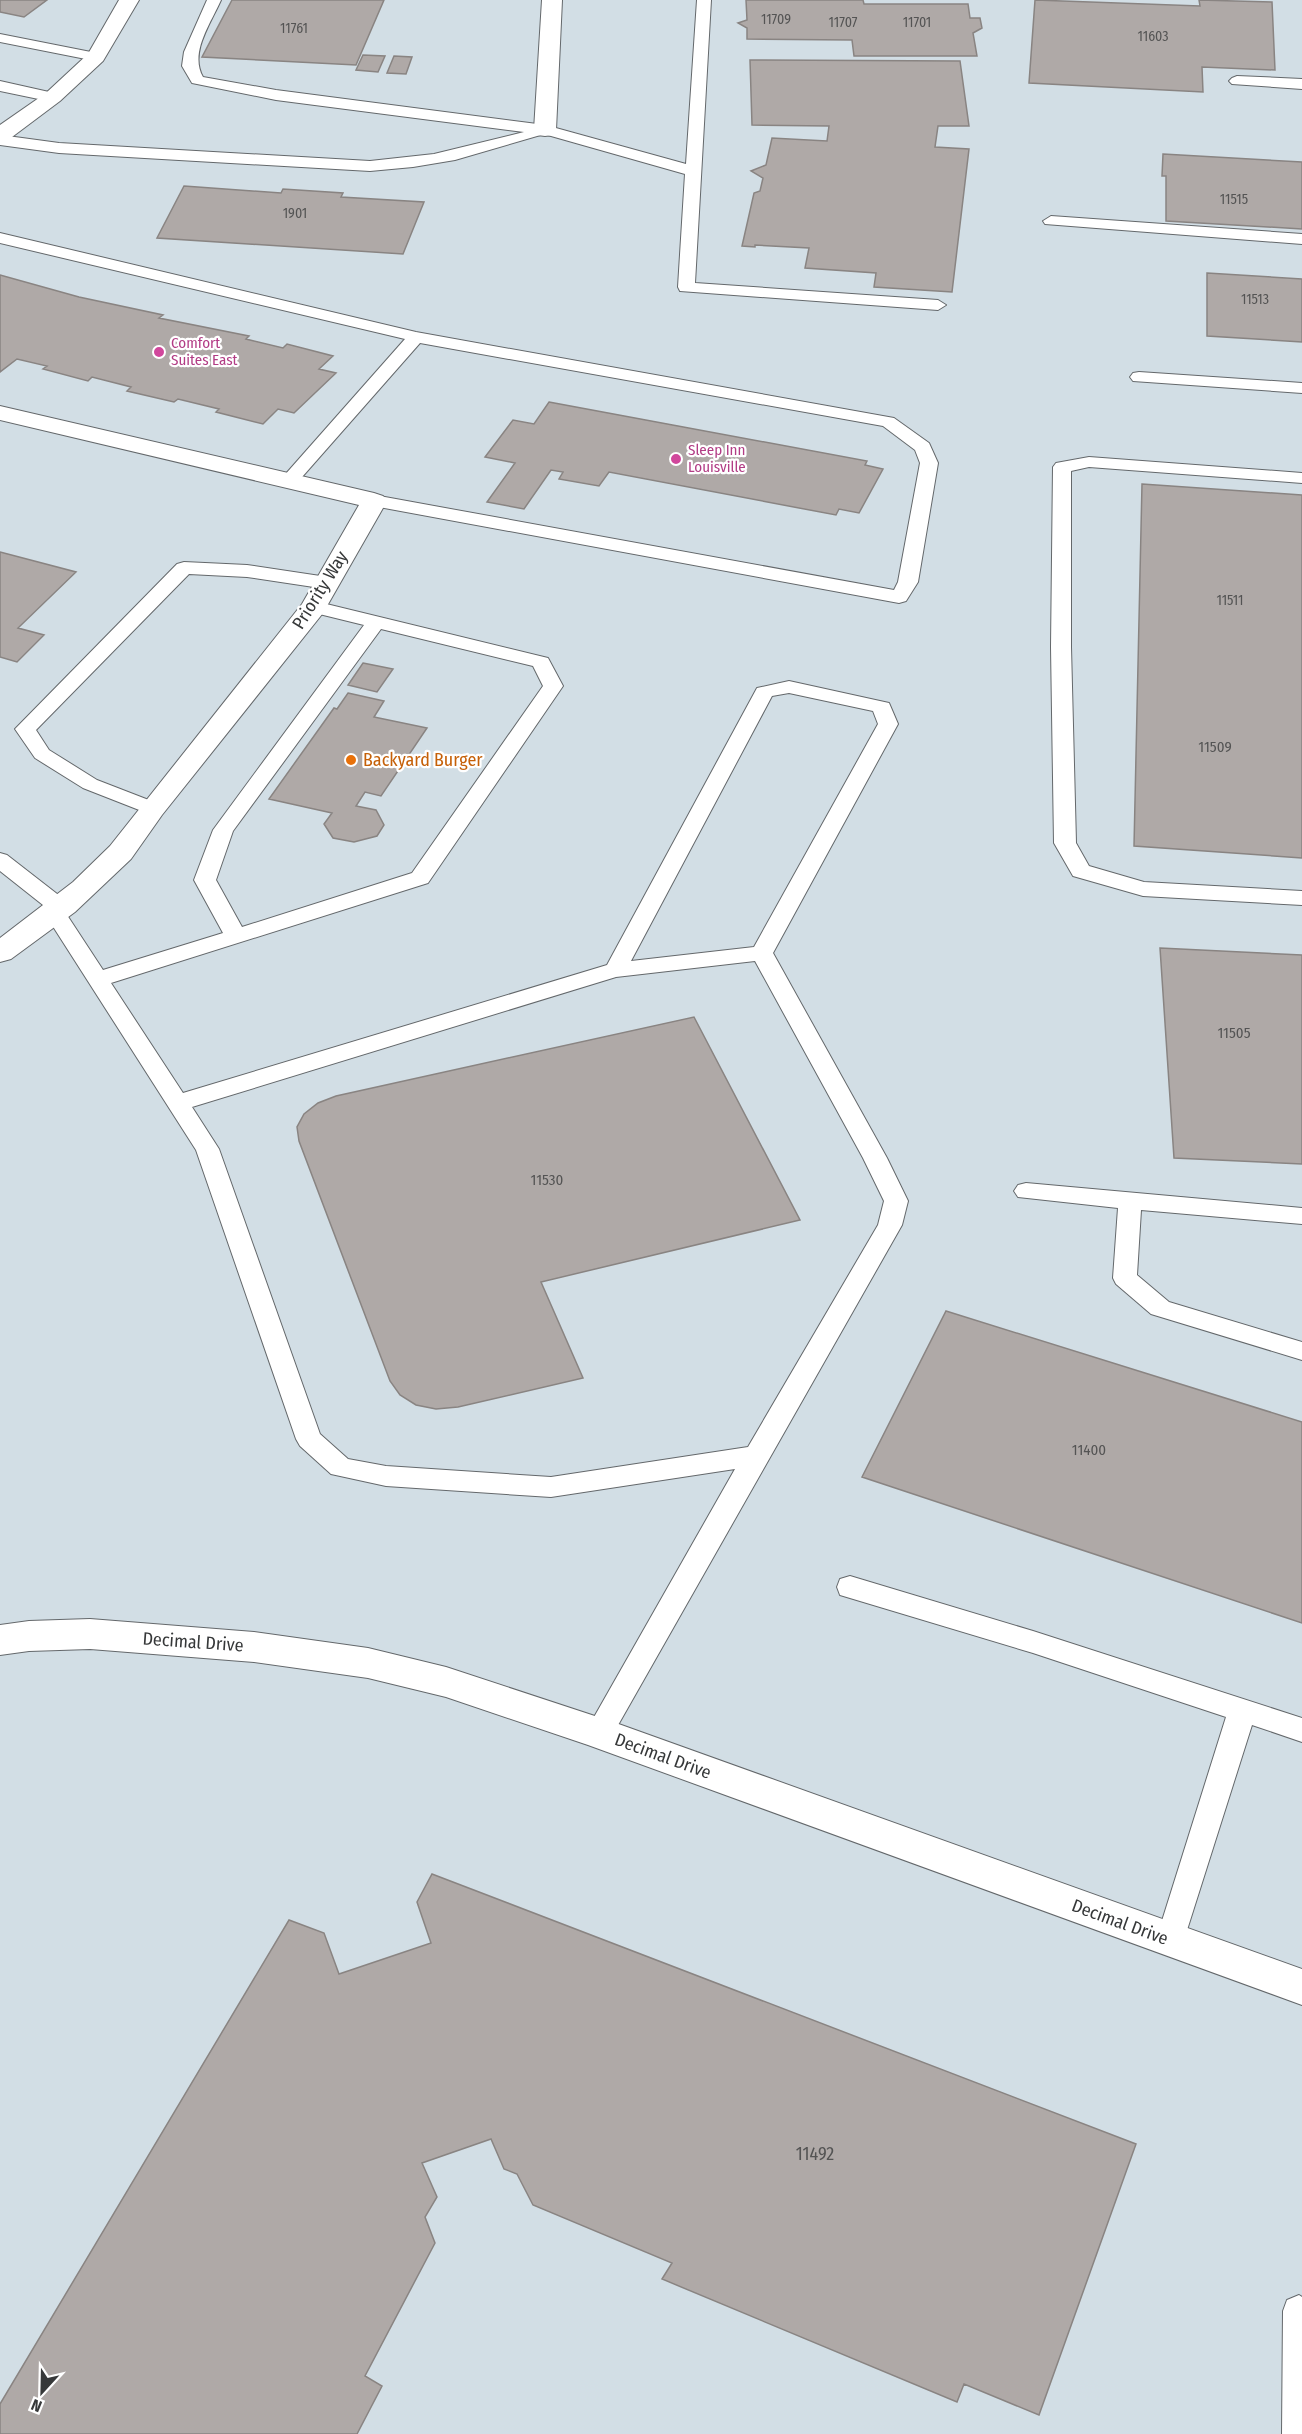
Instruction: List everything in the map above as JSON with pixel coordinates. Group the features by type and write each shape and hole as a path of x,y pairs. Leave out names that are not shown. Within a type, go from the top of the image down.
{"street":[{"path":"0,135 53,98 96,57 129,0"},
{"path":"545,130 552,0"},
{"path":"0,413 374,501"},
{"name":"Priority Way","path":"0,952 59,912 100,876 140,828 152,809 314,607 374,501"},
{"name":"Decimal Drive","path":"0,1640 28,1636 90,1634 254,1647 368,1663 446,1682 598,1733 1302,1988"}],"lane":[{"path":"214,0 191,52 189,66 197,80 276,95 545,130 693,171"},
{"path":"704,0 686,287 938,304"},
{"path":"0,38 96,57"},
{"path":"1238,81 1302,84"},
{"path":"0,86 53,98"},
{"path":"0,140 59,148 370,166 401,165 465,155 545,130"},
{"path":"1051,221 1302,239"},
{"path":"0,238 416,337 888,422 923,447 929,463 908,582 899,597 374,501"},
{"path":"289,481 416,337"},
{"path":"1139,377 1302,388"},
{"path":"1302,478 1089,462 1062,467 1061,599 1065,843 1081,871 1143,889 1302,898"},
{"path":"152,809 90,784 42,754 25,729 184,568 247,571 327,583"},
{"path":"97,980 420,878 553,686 541,662 314,607"},
{"path":"236,936 205,880 223,830 376,622"},
{"path":"615,970 764,692 789,687 882,707 888,724 762,953"},
{"path":"0,860 59,912 97,980 207,1149 309,1439 340,1467 386,1476 550,1488 756,1456"},
{"path":"177,1103 615,970 762,953"},
{"path":"598,1733 890,1225 896,1201 762,953"},
{"path":"1026,1191 1302,1216"},
{"path":"1130,1200 1125,1278 1160,1308 1302,1351"},
{"path":"850,1587 1033,1642 1302,1730"},
{"path":"1171,1940 1242,1711"},
{"path":"1299,2311 1299,2434"}],"shaded area":[{"path":"0,0 1302,0 1302,2434 0,2434"}],"building":[{"path":"0,0 47,0 24,17 0,12"},
{"path":"232,0 384,0 356,65 202,57"},
{"path":"746,0 863,0 864,4 968,4 970,18 980,18 982,28 973,33 977,56 854,56 852,40 747,39 747,28 738,23 747,20"},
{"path":"1035,0 1200,6 1199,0 1272,2 1275,70 1202,67 1203,92 1029,83"},
{"path":"363,55 385,56 378,72 356,70"},
{"path":"394,56 412,57 406,74 387,73"},
{"path":"750,60 960,61 969,126 938,126 935,147 969,149 952,292 874,287 876,273 805,268 809,248 742,246 754,193 760,191 763,178 751,171 766,165 772,138 827,141 829,126 752,125"},
{"path":"1163,154 1302,162 1302,229 1166,221 1166,176 1162,176"},
{"path":"184,186 281,193 283,189 343,193 341,197 424,202 403,254 157,238"},
{"path":"1207,273 1302,279 1302,342 1207,336"},
{"name":"Comfort Suites East","path":"0,275 79,297 163,315 159,318 249,336 246,339 283,348 287,344 333,356 319,369 336,373 294,413 278,409 263,424 216,412 219,409 178,399 174,402 127,391 131,387 92,377 88,381 43,369 47,366 17,359 0,372"},
{"name":"Sleep Inn Louisville","path":"549,402 867,461 865,465 883,469 859,513 839,509 836,515 609,472 599,486 559,479 563,472 551,470 524,509 487,502 515,463 485,457 513,420 534,424"},
{"path":"1142,484 1302,495 1302,858 1134,846"},
{"path":"0,552 76,572 18,628 44,635 17,662 0,657"},
{"path":"363,663 393,669 377,692 348,685"},
{"name":"Backyard Burger","path":"348,693 384,701 374,717 427,728 381,796 365,792 356,806 376,810 384,825 377,836 354,842 333,838 324,824 332,813 269,799 334,708 337,709"},
{"path":"1160,948 1302,955 1302,1164 1174,1158"},
{"path":"694,1017 800,1220 541,1282 583,1378 458,1407 436,1409 416,1405 400,1395 390,1381 299,1141 297,1127 304,1114 318,1103 336,1096"},
{"path":"946,1311 1302,1422 1302,1623 862,1477"},
{"path":"432,1874 1136,2144 1039,2415 964,2384 957,2402 662,2279 672,2263 533,2205 517,2174 504,2169 491,2139 422,2163 437,2197 425,2217 435,2243 365,2376 382,2386 357,2434 0,2434 0,2404 289,1920 324,1933 339,1974 431,1943 417,1902"}],"place":[{"name":"Comfort Suites East","path":"159,352"},
{"name":"Sleep Inn Louisville","path":"676,459"},
{"name":"Backyard Burger","path":"351,760"}]}
